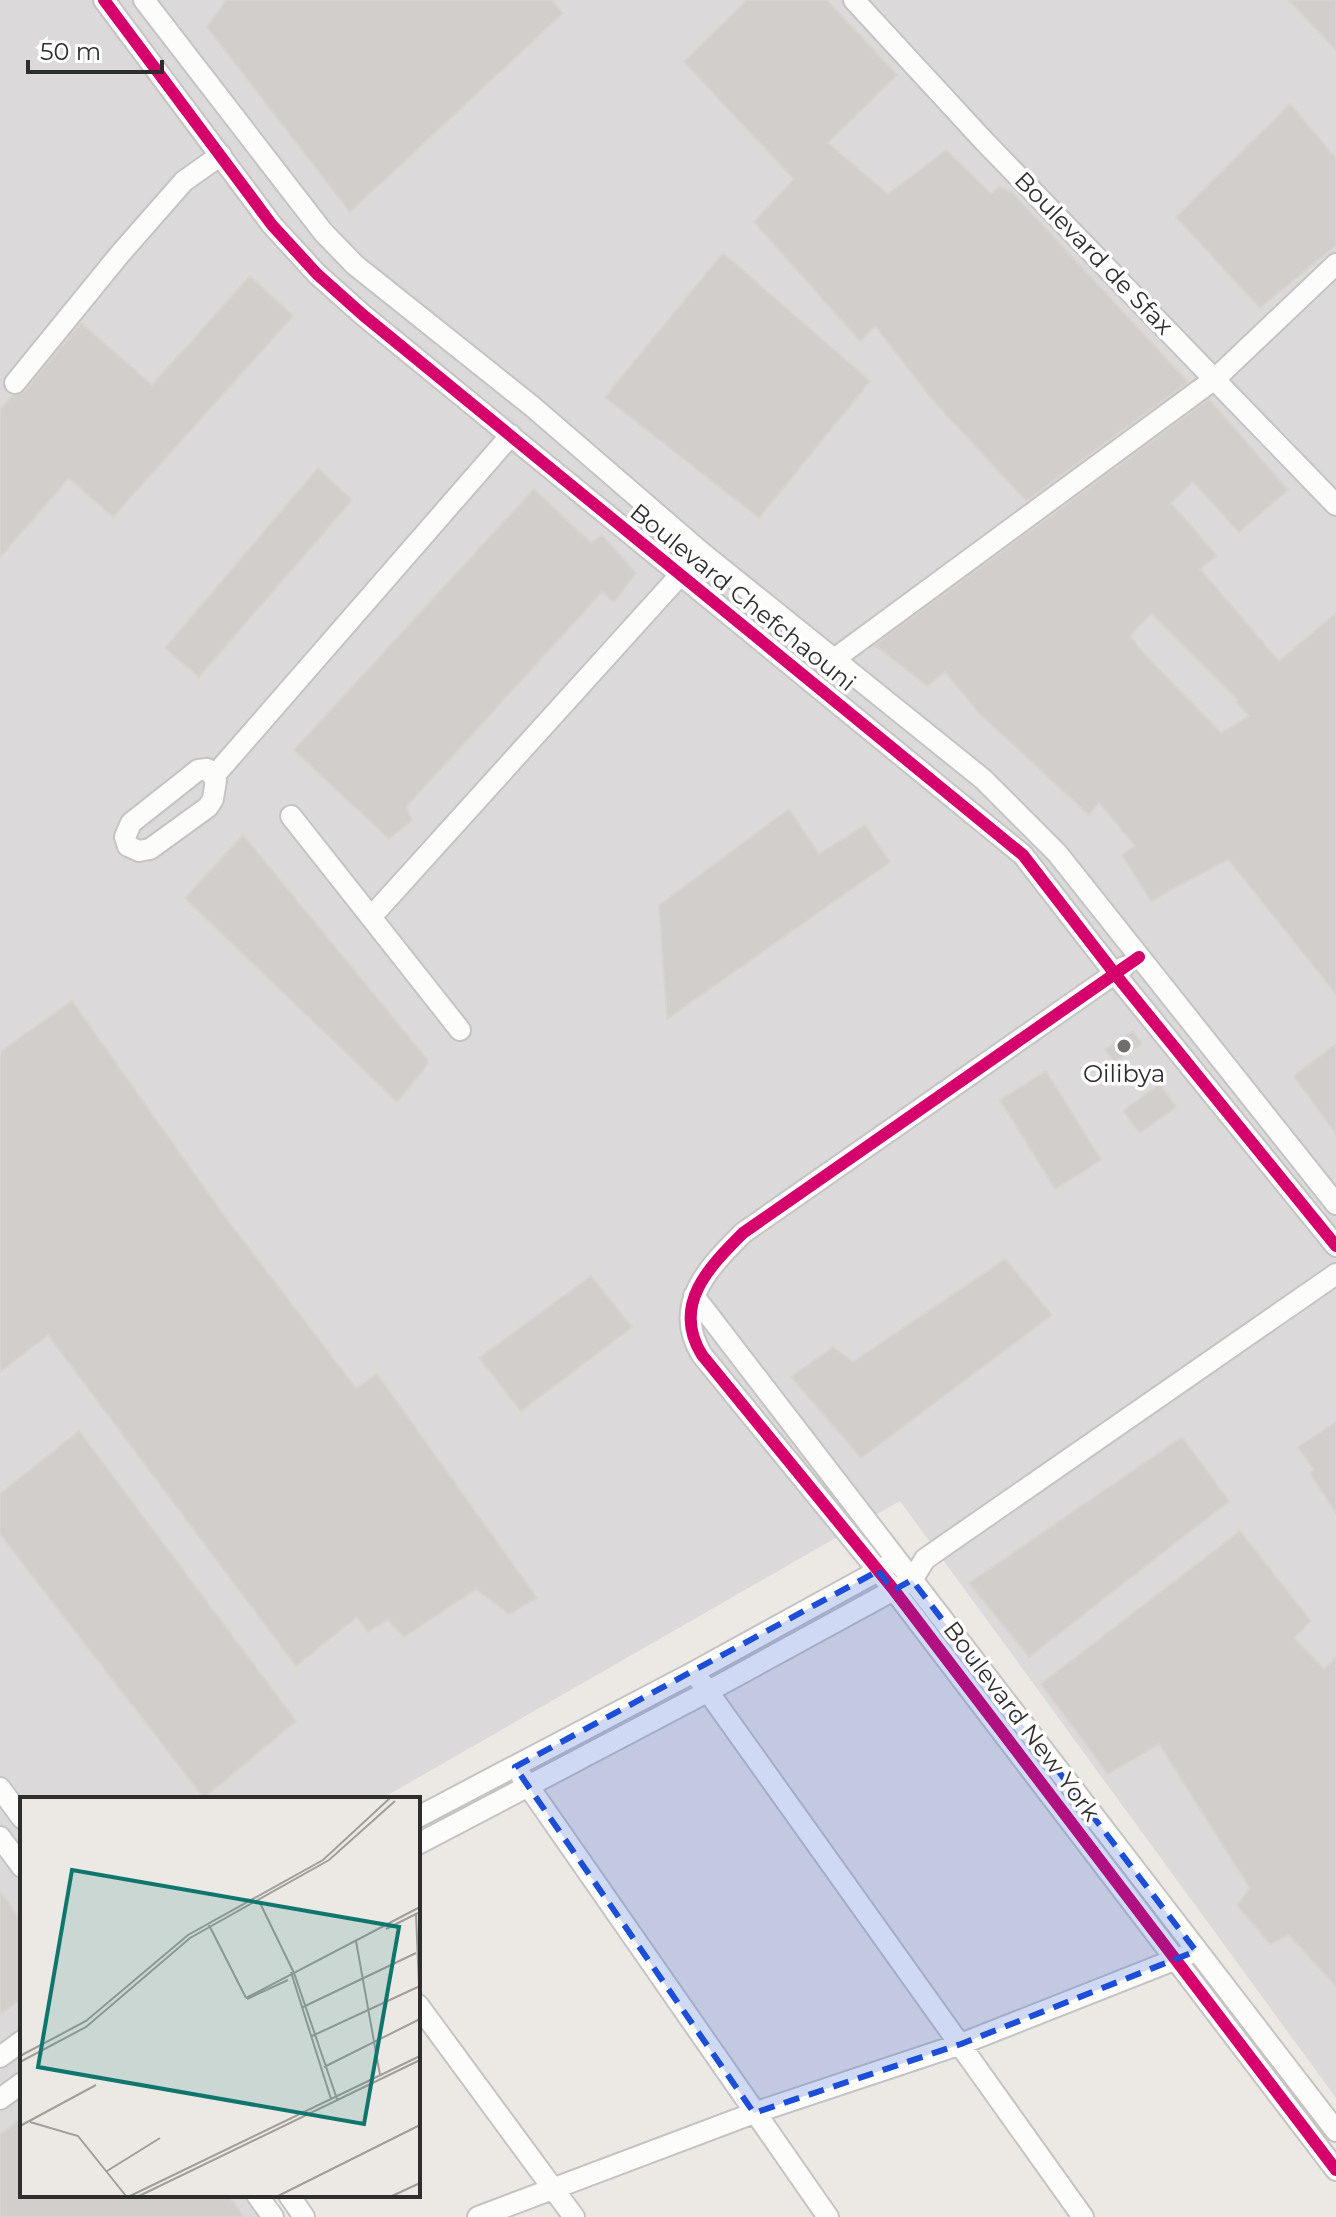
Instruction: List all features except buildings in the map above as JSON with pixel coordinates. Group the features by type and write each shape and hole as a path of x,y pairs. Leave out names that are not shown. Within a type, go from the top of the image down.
{"street":[{"name":"Boulevard Chefchaouni","path":"104,0 272,225 317,274 363,315 1023,855 1115,974 1336,1246"},
{"name":"Boulevard Chefchaouni","path":"144,0 323,232 355,265 533,407 701,552 993,789 1057,853 1336,1204"},
{"name":"Boulevard de Sfax","path":"854,0 984,141 1336,505"},
{"path":"15,383 184,181 221,155"},
{"path":"833,660 1216,378 1336,264"},
{"path":"215,775 207,769 198,770 131,823 125,837 128,846 139,851 150,849 208,807 216,789 215,775 511,435"},
{"path":"371,917 701,552"},
{"path":"291,816 460,1030"},
{"path":"694,1296 712,1265 743,1233 1139,957"},
{"path":"420,1843 912,1580 925,1559 1336,1274"},
{"name":"Boulevard New York","path":"694,1296 1336,2131"},
{"name":"Boulevard New York","path":"694,1296 690,1313 692,1332 702,1355 894,1590 1336,2170"},
{"path":"420,1816 694,1672 897,1560 925,1559"},
{"path":"694,1672 1083,2217"},
{"path":"515,1767 828,2217"},
{"path":"0,1788 20,1815"},
{"path":"0,1837 20,1864"},
{"path":"478,2217 754,2113 961,2044 1196,1951"},
{"path":"420,2008 574,2217"},
{"path":"0,2057 20,2042"},
{"path":"0,2099 20,2084"},
{"path":"258,2197 273,2217"},
{"path":"290,2197 304,2217"}],"highlighted area":[{"path":"878,1571 894,1590 912,1580 1196,1951 961,2044 754,2113 515,1767"}],"shaded area":[{"path":"0,0 1336,0 1336,2098 900,1501 384,1797 20,1797 20,2197 253,2197 268,2217 0,2217"}],"cycle path":[{"path":"104,0 272,225 317,274 363,315 1023,855 1115,974 1336,1246"},
{"path":"1139,957 743,1233 718,1259 698,1288 692,1303 693,1337 702,1355 894,1590 1336,2170"}],"place":[{"name":"Oilibya","path":"1124,1046"}]}
